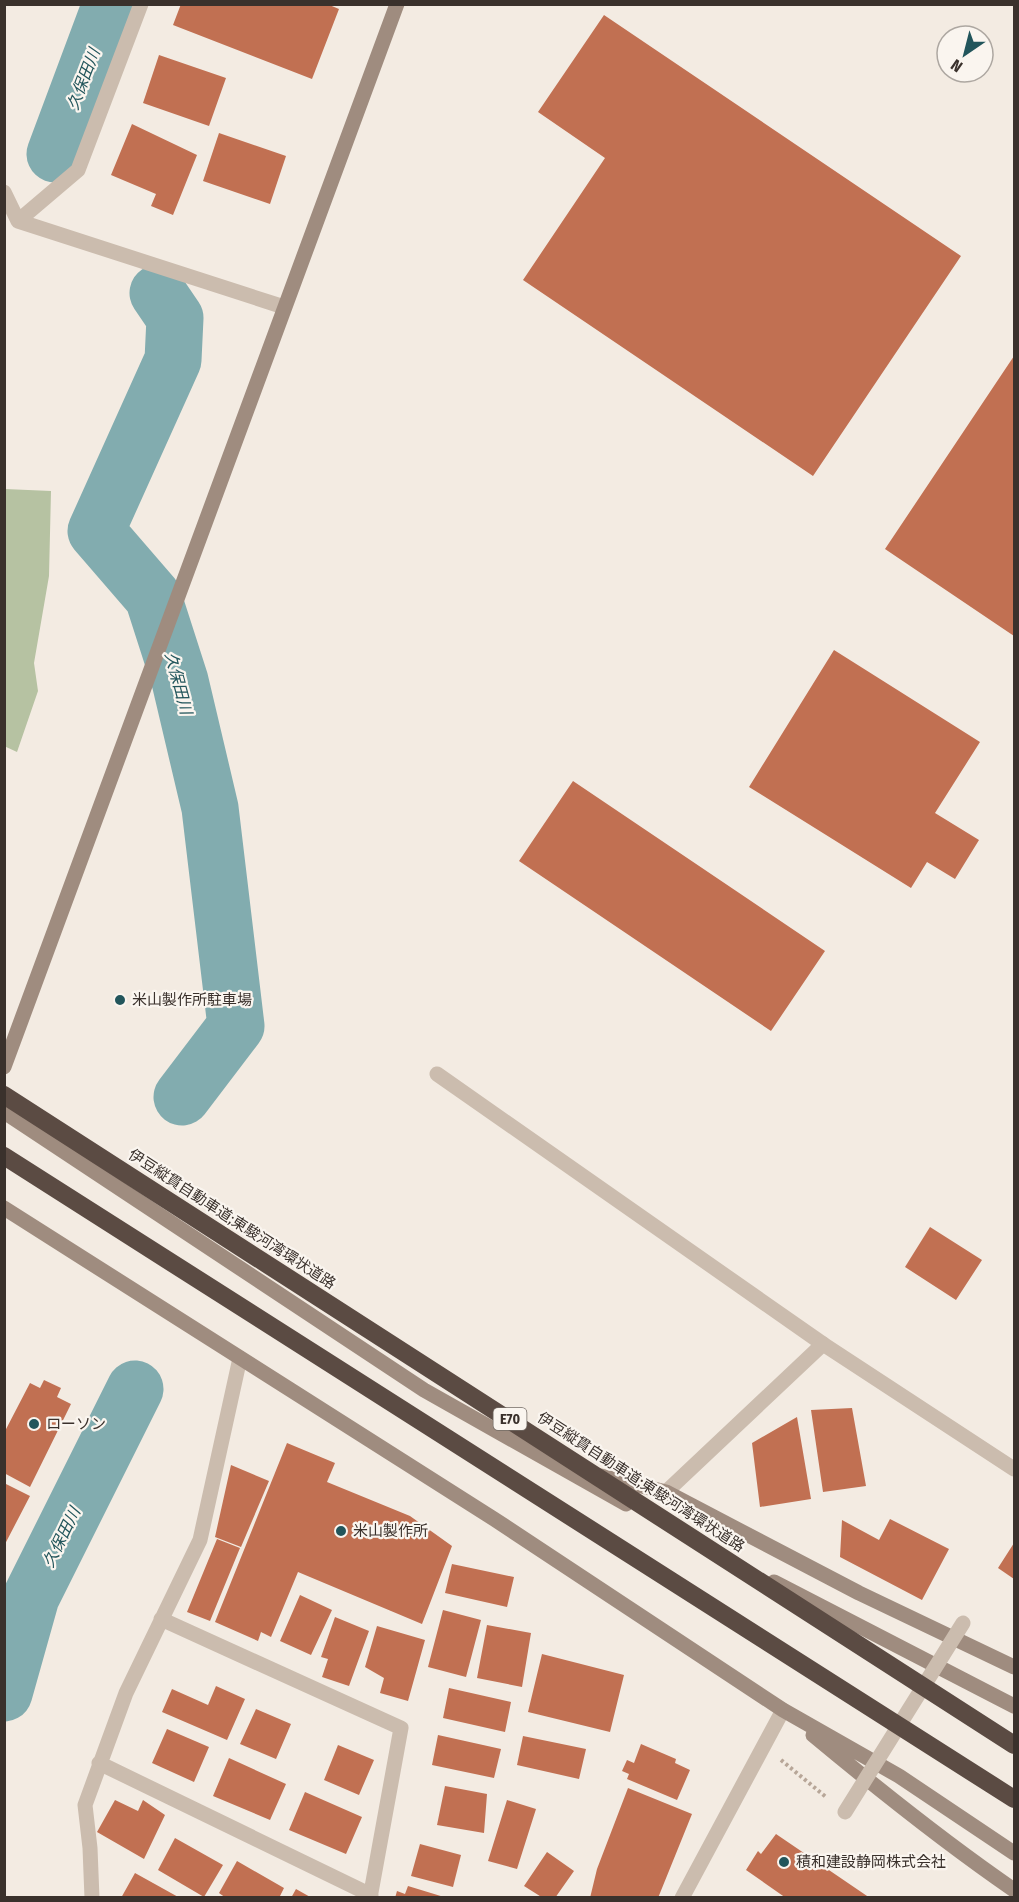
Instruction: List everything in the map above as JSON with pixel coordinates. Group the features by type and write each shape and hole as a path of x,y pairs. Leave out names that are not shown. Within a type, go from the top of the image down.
{"highway":[{"name":"伊豆縦貫自動車道;東駿河湾環状道路","path":"4,1095 1014,1745"},
{"path":"4,1156 1014,1799"}],"street":[{"path":"18,221 78,170 141,4"},
{"path":"4,1067 397,4"},
{"path":"4,192 18,221 284,307"},
{"path":"436,1074 823,1344 1014,1469"},
{"path":"4,1112 424,1390 698,1544 957,1674 1014,1706"},
{"path":"4,1208 494,1520 783,1710 899,1776 1014,1853"},
{"path":"666,1492 823,1344"},
{"path":"92,1898 85,1805 126,1693 200,1540 240,1358"},
{"path":"549,1462 666,1492 859,1593 1014,1667"},
{"path":"99,1763 371,1896 401,1728 161,1619"},
{"path":"845,1812 963,1623"},
{"path":"783,1710 958,1852 1014,1890"},
{"path":"681,1898 783,1710"}],"path":[{"path":"780,1760 845,1812"}],"green space":[{"path":"5,489 51,491 49,576 34,663 38,691 17,752 4,746"}],"building":[{"path":"181,4 327,4 339,9 312,79 173,25"},
{"path":"604,15 961,256 813,476 523,280 605,158 538,112"},
{"path":"159,55 226,78 209,126 143,103"},
{"path":"132,124 197,155 173,215 151,206 156,194 111,175"},
{"path":"219,133 286,156 270,204 203,181"},
{"path":"1014,356 1014,636 885,549"},
{"path":"834,650 980,742 935,813 979,840 955,879 927,862 911,888 749,787"},
{"path":"573,781 825,951 771,1031 519,861"},
{"path":"930,1227 982,1260 956,1300 905,1267"},
{"path":"44,1380 61,1388 57,1397 71,1404 30,1487 4,1473 4,1433 30,1383 40,1388"},
{"path":"852,1408 866,1486 823,1492 811,1410"},
{"path":"797,1417 811,1499 760,1507 752,1443"},
{"name":"米山製作所","path":"287,1443 335,1463 327,1482 410,1516 452,1546 422,1624 298,1572 271,1637 261,1632 258,1641 215,1622"},
{"path":"231,1465 269,1481 241,1547 215,1537"},
{"path":"4,1483 30,1496 4,1546"},
{"path":"890,1519 949,1549 922,1600 840,1557 842,1520 879,1540"},
{"path":"217,1539 240,1548 210,1621 187,1612"},
{"path":"1014,1543 1014,1579 998,1568"},
{"path":"452,1564 514,1577 507,1607 445,1593"},
{"path":"300,1595 332,1610 311,1655 280,1641"},
{"path":"443,1610 481,1620 466,1677 428,1667"},
{"path":"335,1617 369,1631 349,1686 322,1677 328,1659 321,1657"},
{"path":"487,1625 531,1633 522,1687 477,1678"},
{"path":"377,1626 425,1640 408,1701 380,1693 384,1678 365,1667"},
{"path":"542,1654 624,1675 610,1732 528,1712"},
{"path":"216,1686 245,1699 227,1740 162,1712 172,1689 208,1705"},
{"path":"449,1688 511,1702 505,1732 443,1718"},
{"path":"256,1709 291,1724 276,1759 240,1744"},
{"path":"167,1729 209,1747 194,1782 152,1763"},
{"path":"438,1735 501,1749 494,1778 432,1765"},
{"path":"523,1736 586,1749 579,1779 517,1765"},
{"path":"641,1744 676,1759 675,1763 690,1770 677,1800 627,1779 629,1774 622,1771 627,1760 634,1763"},
{"path":"338,1745 374,1760 359,1795 324,1780"},
{"path":"229,1758 286,1784 270,1820 213,1796"},
{"path":"445,1786 487,1794 484,1833 437,1825"},
{"path":"628,1788 692,1814 658,1898 590,1898 597,1869"},
{"path":"305,1792 362,1817 346,1854 289,1830"},
{"path":"115,1800 138,1811 143,1800 165,1815 144,1859 97,1832"},
{"path":"507,1800 536,1809 517,1869 488,1861"},
{"name":"積和建設静岡株式会社","path":"776,1834 870,1898 786,1898 746,1870 758,1851 761,1854"},
{"path":"175,1838 223,1865 204,1897 158,1870"},
{"path":"420,1844 461,1855 453,1887 411,1876"},
{"path":"547,1852 574,1871 555,1898 543,1898 524,1886"},
{"path":"237,1861 284,1888 279,1898 226,1898 219,1893"},
{"path":"135,1873 180,1898 121,1898"},
{"path":"408,1886 444,1898 395,1898 397,1891 405,1894"},
{"path":"296,1889 312,1898 291,1898"}],"waterway":[{"name":"久保田川","path":"55,154 111,4"},
{"name":"久保田川","path":"158,293 175,318 173,360 96,531 153,597 180,681 210,808 236,1026 182,1097"},
{"name":"久保田川","path":"4,1693 31,1597 135,1389"}],"place":[{"name":"米山製作所駐車場","path":"120,1000"},
{"name":"ローソン","path":"34,1424"},
{"name":"米山製作所","path":"341,1531"},
{"name":"積和建設静岡株式会社","path":"784,1862"}]}
